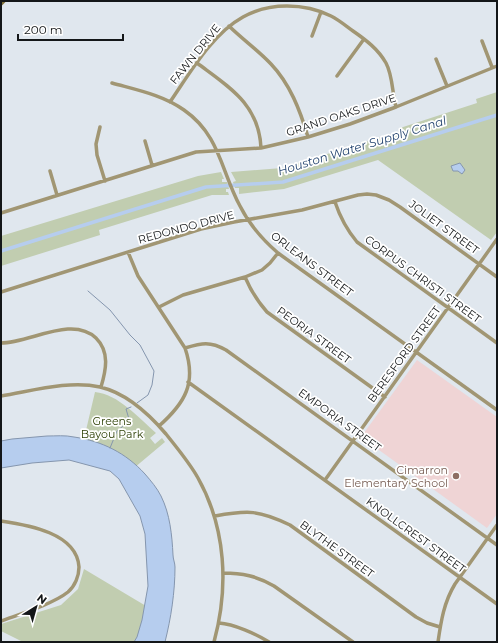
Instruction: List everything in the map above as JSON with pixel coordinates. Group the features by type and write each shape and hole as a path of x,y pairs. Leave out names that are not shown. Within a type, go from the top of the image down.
{"street":[{"name":"FAWN DRIVE","path":"170,102 197,63 217,38 229,26 243,16 262,10 277,7 296,6 332,16 376,49 386,64 391,76 392,92 396,107"},
{"path":"312,36 321,12"},
{"path":"229,26 280,74 295,100 308,137"},
{"path":"337,76 364,39"},
{"path":"482,40 492,67"},
{"path":"436,59 447,86"},
{"path":"197,63 242,98 252,113 258,126 261,148"},
{"name":"GRAND OAKS DRIVE","path":"1,213 196,152 261,148 308,137 350,124 396,107 497,66"},
{"name":"ORLEANS STREET","path":"112,83 154,95 170,102 194,118 211,138 232,189 248,220 267,243 278,253 497,410"},
{"path":"100,127 96,144 97,155 105,181"},
{"path":"145,141 152,165"},
{"path":"50,171 57,195"},
{"name":"REDONDO DRIVE","path":"1,292 201,229 302,210 367,194 378,196"},
{"name":"JOLIET STREET","path":"378,196 389,200 400,207 497,277"},
{"name":"CORPUS CHRISTI STREET","path":"335,202 348,231 358,242 497,343"},
{"name":"BERESFORD STREET","path":"325,480 497,239"},
{"path":"128,252 138,276 185,348 190,361 188,382 181,402 174,413 159,426"},
{"path":"159,307 183,294 245,277 262,270 278,253"},
{"name":"PEORIA STREET","path":"245,277 251,292 267,312 385,397"},
{"path":"1,343 26,339 67,328 80,329 92,334 99,340 107,361 101,387"},
{"name":"EMPORIA STREET","path":"185,348 208,343 226,350 497,545"},
{"name":"KNOLLCREST STREET","path":"188,382 497,604"},
{"path":"1,396 69,385 84,384 101,387 118,394 131,402 159,426 188,461 205,492 215,516 219,534 223,573 223,591 219,623 214,642"},
{"name":"BLYTHE STREET","path":"215,516 243,512 274,517 290,526 416,617 440,628"},
{"path":"1,521 27,526 61,539 69,544 74,550 78,560 79,569 76,581 70,591 59,598 1,621"},
{"path":"438,642 444,606 449,594 497,525"},
{"path":"223,573 251,575 263,579 352,642"},
{"path":"219,623 224,623 250,632 269,642"}],"shaded area":[{"name":"Cimarron Elementary School","path":"417,360 497,417 497,514 487,528 361,437"}],"green space":[{"path":"497,92 497,232 491,240 378,160 284,189 239,194 239,188 235,188 233,182 236,181 231,172 282,168 401,131 400,128 477,103 476,99"},
{"path":"221,172 224,179 222,179 222,182 227,182 229,189 226,189 226,192 228,192 229,195 212,195 99,230 100,235 1,266 1,236 198,176"},
{"name":"Greens Bayou Park","path":"95,392 112,397 135,414 156,433 150,438 155,444 162,438 165,442 134,468 83,443"},
{"path":"84,569 146,606 136,642 23,642 1,631 1,624 61,605 78,589"}],"water":[{"path":"460,163 465,170 462,174 458,171 453,171 451,166"},
{"path":"47,436 67,436 84,439 113,449 122,454 138,467 156,487 164,503 168,517 175,567 172,605 165,642 134,642 142,620 148,586 145,534 140,516 119,479 110,471 69,460 32,463 1,468 1,441"}],"waterway":[{"name":"Houston Water Supply Canal","path":"1,251 206,187 283,182 497,115"},
{"path":"88,291 110,310 140,345 154,371 152,385 148,395 137,403"},
{"path":"110,448 117,431 127,423 129,419 126,409 131,407"}],"place":[{"name":"Cimarron Elementary School","path":"456,476"}]}
